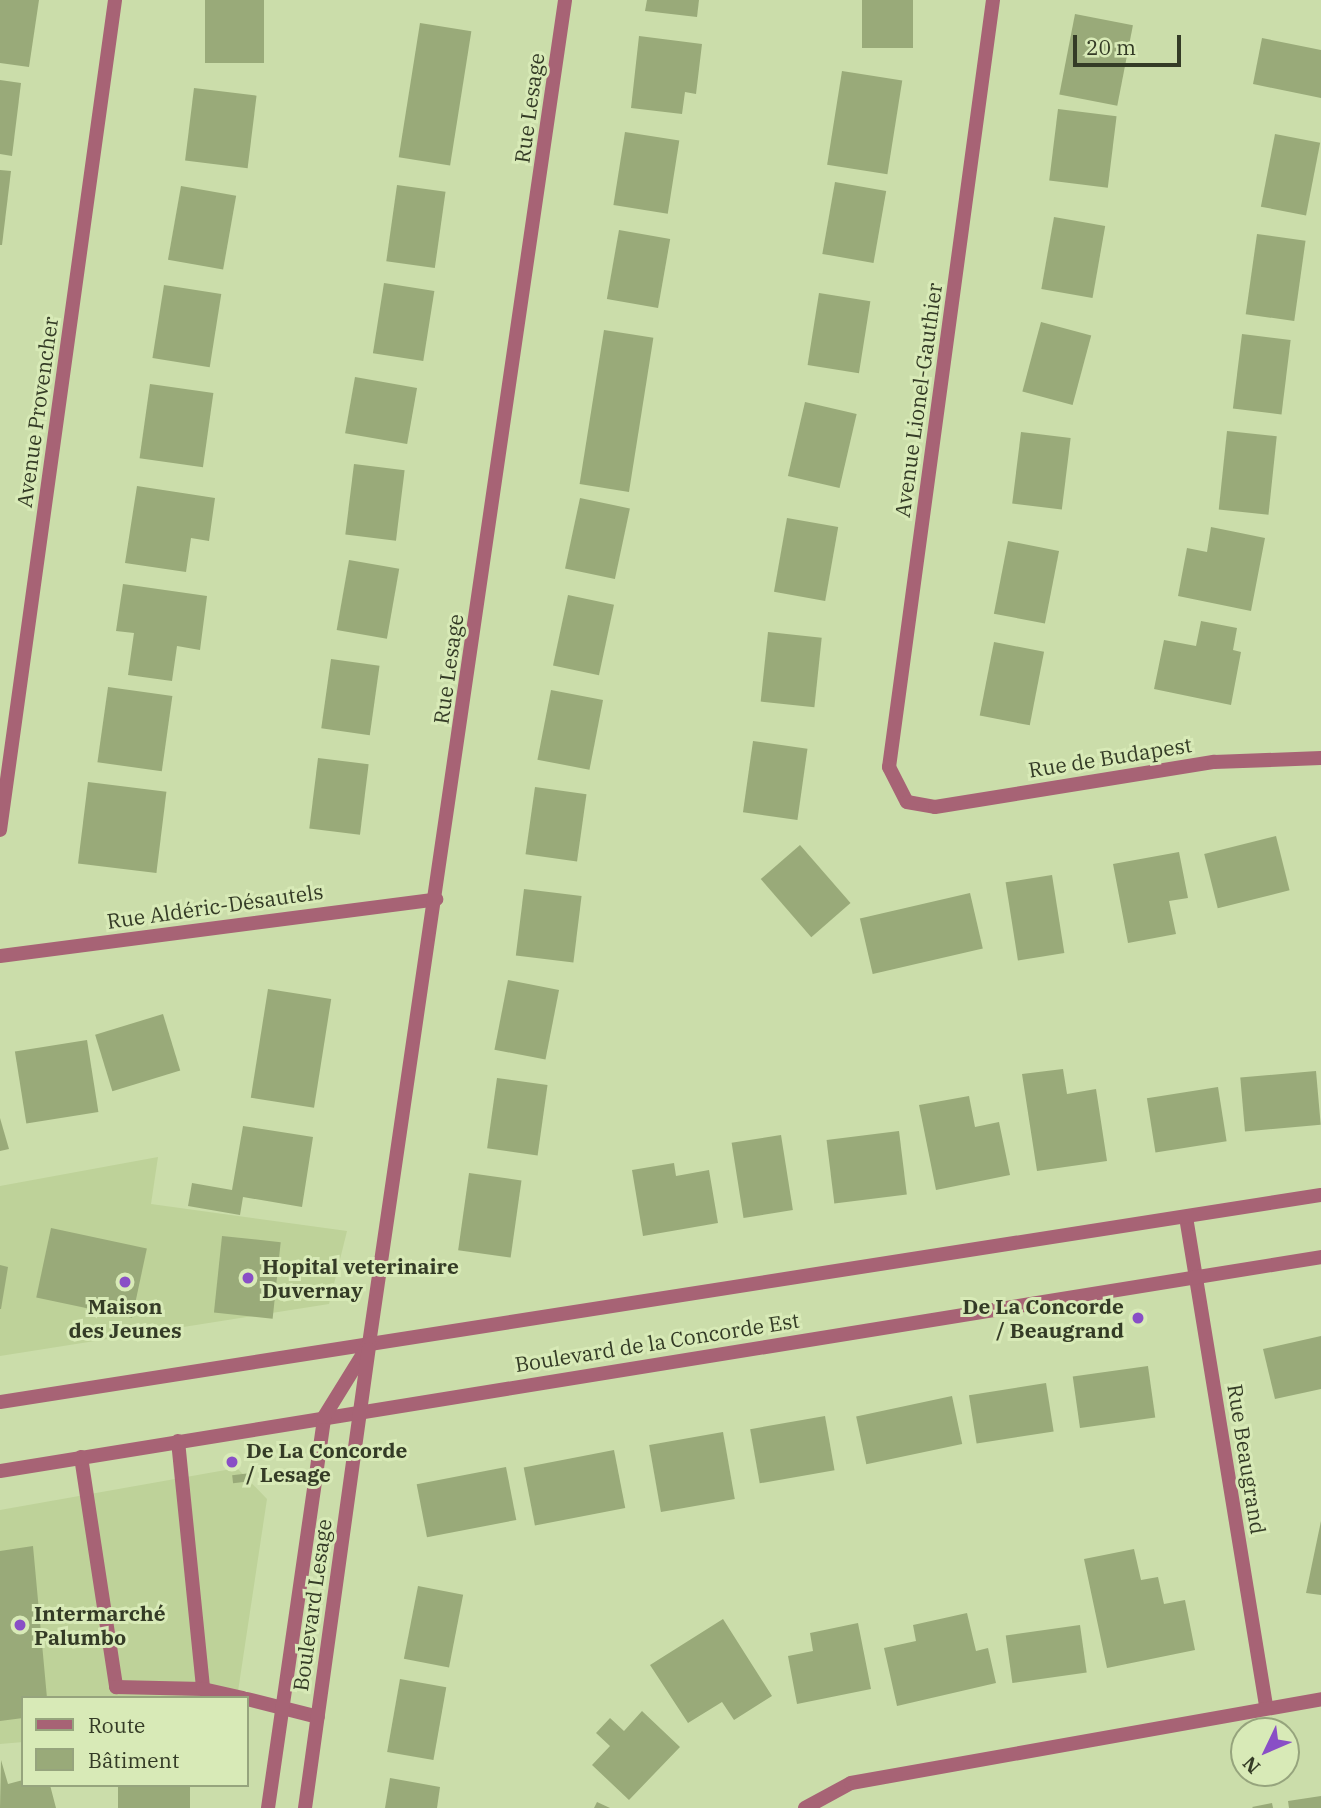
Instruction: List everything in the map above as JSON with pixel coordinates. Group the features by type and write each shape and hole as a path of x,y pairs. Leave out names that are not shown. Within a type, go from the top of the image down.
{"street":[{"name":"Avenue Provencher","path":"0,830 116,0"},
{"name":"Rue Lesage","path":"369,1344 565,0"},
{"name":"Avenue Lionel-Gauthier","path":"907,802 889,767 993,0"},
{"name":"Rue de Budapest","path":"907,802 935,807 1214,762 1321,758"},
{"name":"Rue Aldéric-Désautels","path":"0,956 436,899"},
{"name":"Boulevard de la Concorde Est","path":"0,1402 369,1344 430,1339 1321,1195"},
{"name":"Rue Beaugrand","path":"1186,1217 1266,1707"},
{"name":"Boulevard de la Concorde Est","path":"0,1471 360,1410 1321,1258"},
{"name":"Boulevard Lesage","path":"305,1808 369,1344"},
{"name":"Boulevard Lesage","path":"268,1808 324,1417 369,1344"},
{"path":"177,1441 203,1689"},
{"path":"81,1457 116,1687 203,1689 236,1696"},
{"path":"248,1699 281,1711 318,1717"},
{"path":"805,1808 851,1783 1321,1699"}],"shaded area":[{"path":"158,1157 151,1204 347,1231 329,1304 0,1356 0,1186"},
{"path":"237,1468 267,1499 237,1696 21,1696 21,1742 0,1744 0,1510"}],"building":[{"path":"0,0 39,0 29,67 0,63"},
{"path":"205,0 264,0 264,63 205,63"},
{"path":"647,0 699,0 697,17 645,11"},
{"path":"862,0 913,0 913,48 862,48"},
{"path":"1075,14 1133,25 1117,106 1059,94"},
{"path":"420,23 471,31 450,165 399,157"},
{"path":"639,36 702,44 696,94 685,92 682,114 631,108"},
{"path":"1262,38 1321,50 1321,98 1253,84"},
{"path":"842,71 902,81 887,174 827,165"},
{"path":"0,80 21,83 12,156 0,154"},
{"path":"194,88 257,96 248,168 185,160"},
{"path":"1058,109 1117,116 1108,188 1049,180"},
{"path":"625,132 679,141 668,214 613,205"},
{"path":"1275,134 1320,143 1306,215 1261,207"},
{"path":"0,170 11,171 2,245 0,245"},
{"path":"835,182 886,191 874,263 822,254"},
{"path":"397,185 446,192 435,268 386,261"},
{"path":"181,186 236,196 223,270 168,260"},
{"path":"1054,217 1105,226 1093,298 1041,289"},
{"path":"619,230 670,239 658,308 607,299"},
{"path":"1257,234 1306,241 1294,321 1246,314"},
{"path":"384,283 434,291 423,361 373,353"},
{"path":"164,285 221,294 210,367 152,358"},
{"path":"819,293 870,301 859,373 808,365"},
{"path":"1041,322 1091,335 1073,405 1022,392"},
{"path":"604,330 653,338 629,492 580,484"},
{"path":"1242,334 1291,340 1281,414 1233,408"},
{"path":"355,377 417,388 407,444 345,433"},
{"path":"150,384 213,393 203,467 140,458"},
{"path":"805,402 857,414 840,488 788,476"},
{"path":"1227,431 1277,436 1268,515 1219,510"},
{"path":"1021,432 1071,438 1062,510 1012,503"},
{"path":"354,464 405,470 396,541 345,534"},
{"path":"137,486 215,498 209,541 191,538 186,572 125,563"},
{"path":"580,498 630,509 615,579 565,568"},
{"path":"787,518 838,527 825,601 774,592"},
{"path":"1211,527 1265,538 1251,611 1178,596 1187,548 1207,552"},
{"path":"1008,541 1059,551 1045,624 994,614"},
{"path":"349,560 399,569 387,639 337,630"},
{"path":"123,584 207,596 200,650 177,646 172,681 128,675 134,633 116,631"},
{"path":"568,595 614,605 599,675 553,665"},
{"path":"1201,621 1237,628 1233,650 1241,652 1231,705 1154,689 1164,640 1196,646"},
{"path":"768,632 822,638 814,707 761,702"},
{"path":"994,642 1044,652 1030,725 980,716"},
{"path":"331,659 380,666 370,735 321,728"},
{"path":"108,687 172,696 162,771 97,762"},
{"path":"551,690 603,700 589,770 537,760"},
{"path":"753,741 807,749 797,820 743,812"},
{"path":"318,758 369,764 360,835 309,828"},
{"path":"88,782 166,792 156,873 78,863"},
{"path":"535,787 586,794 577,862 526,854"},
{"path":"1276,836 1290,890 1218,908 1204,854"},
{"path":"800,845 851,903 811,937 761,879"},
{"path":"1179,852 1188,898 1169,901 1176,934 1128,943 1113,864"},
{"path":"1052,875 1064,953 1018,960 1006,882"},
{"path":"524,889 582,896 573,963 516,956"},
{"path":"970,893 983,949 873,974 860,918"},
{"path":"508,980 559,990 545,1060 494,1050"},
{"path":"268,989 331,999 314,1108 251,1098"},
{"path":"163,1014 180,1070 112,1091 95,1035"},
{"path":"87,1040 98,1112 26,1124 15,1051"},
{"path":"1063,1069 1067,1094 1096,1089 1107,1161 1037,1171 1022,1074"},
{"path":"1316,1071 1321,1125 1245,1131 1240,1078"},
{"path":"497,1078 548,1085 538,1155 487,1148"},
{"path":"1218,1087 1227,1141 1155,1153 1147,1098"},
{"path":"969,1096 975,1127 999,1122 1010,1175 936,1190 919,1105"},
{"path":"0,1118 9,1149 0,1151"},
{"path":"243,1126 313,1137 302,1207 243,1197 240,1215 188,1206 192,1183 232,1190"},
{"path":"899,1131 907,1195 834,1203 827,1140"},
{"path":"781,1135 793,1210 744,1218 732,1143"},
{"path":"674,1163 676,1176 709,1170 718,1223 643,1236 632,1170"},
{"path":"469,1173 521,1180 511,1258 458,1250"},
{"path":"51,1228 147,1248 132,1318 36,1297"},
{"name":"Hopital veterinaire Duvernay","path":"222,1236 281,1242 273,1319 214,1313"},
{"path":"0,1265 8,1267 1,1309 0,1309"},
{"path":"1321,1336 1321,1389 1275,1399 1263,1349"},
{"path":"1148,1366 1155,1417 1080,1428 1073,1377"},
{"path":"1046,1383 1054,1431 977,1444 969,1395"},
{"path":"952,1396 962,1444 866,1464 856,1416"},
{"path":"825,1416 835,1470 760,1483 750,1429"},
{"path":"723,1432 735,1499 661,1512 649,1445"},
{"path":"614,1450 625,1508 535,1525 524,1468"},
{"path":"506,1467 516,1520 427,1537 417,1484"},
{"path":"251,1473 252,1481 233,1483 232,1475"},
{"path":"1321,1521 1321,1595 1306,1593"},
{"name":"Intermarché Palumbo","path":"33,1546 47,1696 21,1696 21,1718 0,1721 0,1551"},
{"path":"1134,1549 1141,1580 1158,1577 1164,1604 1185,1600 1195,1650 1107,1668 1084,1559"},
{"path":"418,1586 463,1595 449,1667 404,1659"},
{"path":"967,1613 976,1651 988,1648 996,1683 897,1706 884,1648 916,1641 913,1625"},
{"path":"723,1619 772,1696 734,1720 722,1702 688,1723 650,1665"},
{"path":"858,1623 871,1689 797,1704 788,1656 813,1651 810,1633"},
{"path":"1080,1625 1087,1673 1012,1683 1006,1635"},
{"path":"400,1679 446,1687 433,1760 387,1752"},
{"path":"642,1711 680,1747 629,1800 592,1765 610,1746 596,1733 610,1718 624,1731"},
{"path":"1,1760 8,1784 21,1781 21,1787 51,1787 56,1808 0,1808"},
{"path":"390,1778 440,1787 437,1808 385,1808"},
{"path":"118,1787 190,1787 190,1808 118,1808"},
{"path":"1321,1796 1321,1808 1289,1808 1288,1801"},
{"path":"597,1802 610,1808 594,1808"},
{"path":"1272,1803 1273,1808 1252,1807"}],"place":[{"name":"Hopital veterinaire Duvernay","path":"248,1278"},
{"name":"Maison des Jeunes","path":"125,1282"},
{"name":"De La Concorde / Beaugrand","path":"1138,1318"},
{"name":"De La Concorde / Lesage","path":"232,1462"},
{"name":"Intermarché Palumbo","path":"20,1625"}]}
